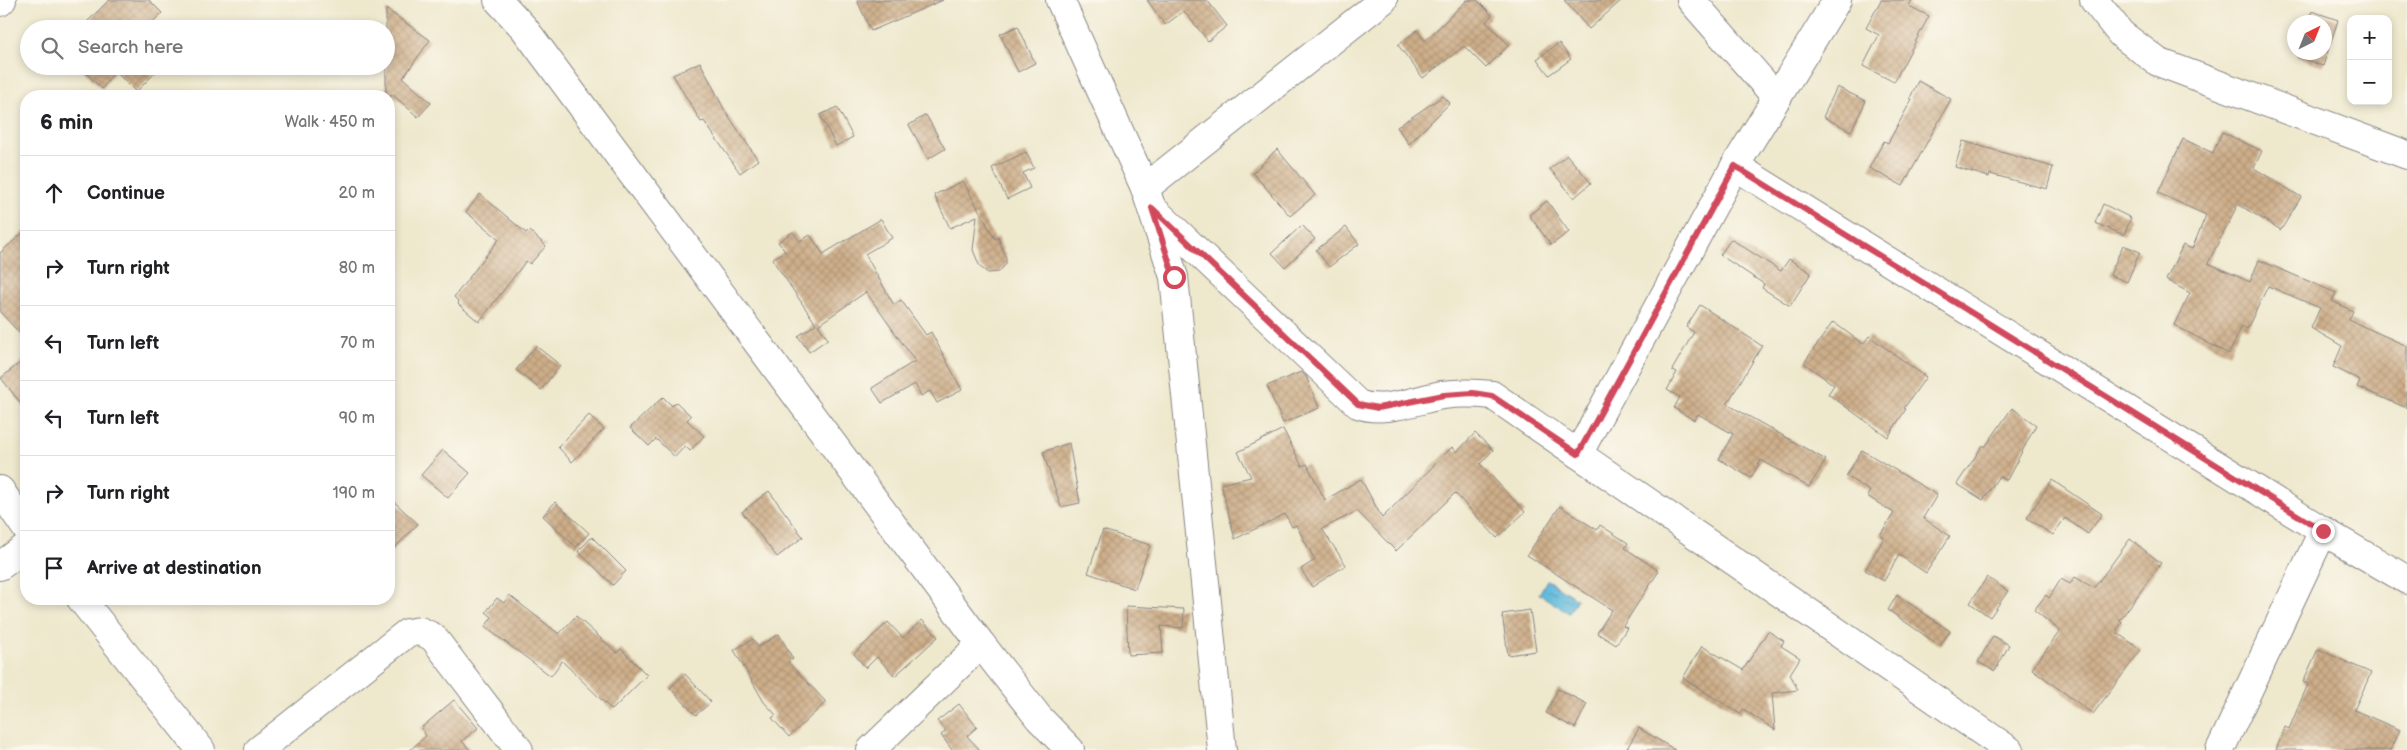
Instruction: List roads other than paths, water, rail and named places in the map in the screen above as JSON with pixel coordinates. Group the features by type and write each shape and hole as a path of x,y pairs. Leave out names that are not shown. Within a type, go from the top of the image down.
{"street":[{"path":"498,0 524,28 981,644 1038,718 1070,750"},
{"path":"1060,0 1148,198 1174,277 1222,750"},
{"path":"1148,198 1383,0"},
{"path":"1691,0 1777,98"},
{"path":"1578,454 1735,166 1837,0"},
{"path":"2094,0 2121,34 2158,62 2407,156"},
{"path":"1735,166 2323,531 2407,580"},
{"path":"1148,198 1358,404 1378,408 1444,395 1473,393 1492,396 2009,750"},
{"path":"0,490 20,519"},
{"path":"2220,750 2323,531"},
{"path":"0,566 20,551"},
{"path":"86,605 201,750"},
{"path":"259,750 407,633 413,631 420,631 433,637 506,745"},
{"path":"872,750 981,644"}],"water":[{"path":"1547,580 1577,599 1569,613 1539,594"}]}
